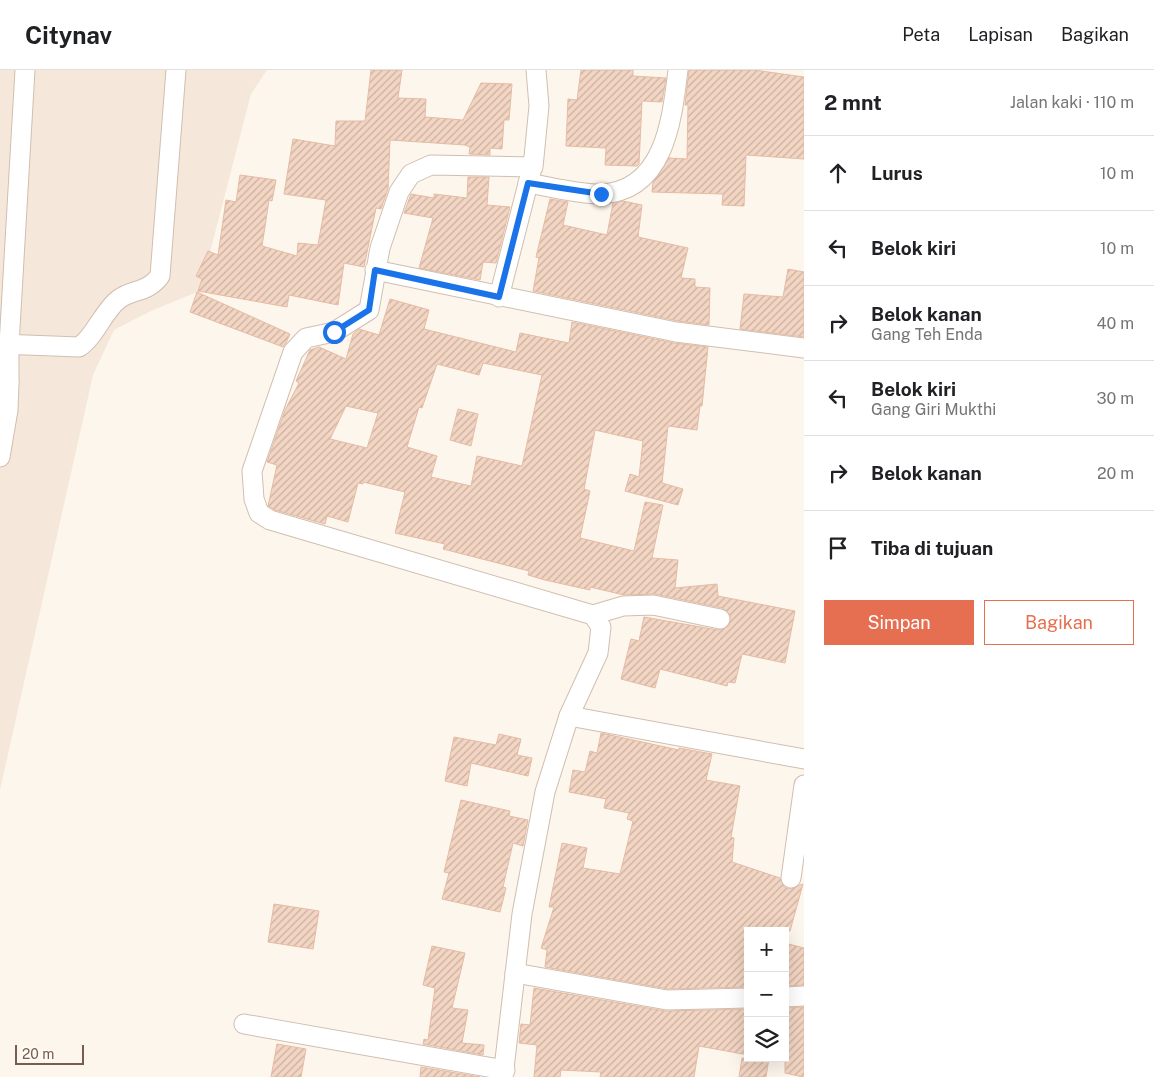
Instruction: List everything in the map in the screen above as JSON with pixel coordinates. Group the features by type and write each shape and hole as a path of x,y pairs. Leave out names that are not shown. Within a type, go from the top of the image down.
{"street":[{"path":"0,457 8,410 5,383 5,345 25,70"},
{"path":"5,345 79,347 86,343 96,325 120,299 152,286 160,276 176,70"},
{"path":"499,297 530,175 539,106 536,70"},
{"path":"678,70 673,105 661,152 652,168 637,183 601,194 530,175 431,165 411,174 399,192 375,270 370,309 367,313 334,332 306,338 293,352 252,470 254,499 259,513 270,520 593,615 623,606 653,605 720,620"},
{"path":"375,270 676,332 804,348"},
{"path":"244,1024 504,1074 522,914 545,792 569,716 598,653 601,628 593,615"},
{"path":"569,716 804,758"},
{"path":"791,878 804,785"},
{"path":"515,973 667,1000 744,998"},
{"path":"789,997 804,996"}],"shaded area":[{"path":"0,70 267,70 251,94 200,291 153,310 114,330 93,375 0,790"}],"building":[{"path":"371,70 402,70 398,98 426,99 425,117 463,120 481,83 512,84 509,120 504,120 502,149 490,148 490,155 469,154 470,147 465,145 390,140 388,189 381,209 376,208 364,267 344,263 338,305 289,295 287,307 198,291 202,279 196,276 208,251 218,255 226,200 236,202 240,175 276,180 272,201 269,200 262,246 297,256 298,243 318,245 326,200 284,194 293,139 335,146 336,121 365,121"},
{"path":"581,70 633,70 633,76 666,78 662,102 642,101 639,164 637,166 605,165 606,148 566,146 568,99 577,100"},
{"path":"689,70 754,70 804,77 804,159 746,155 744,206 722,205 723,194 652,192 653,182 669,158 687,159 688,105 685,105"},
{"path":"468,177 489,177 487,205 510,207 496,263 483,262 480,280 419,268 433,218 404,213 411,194 434,198 434,194 467,198"},
{"path":"550,199 568,202 563,225 607,235 613,203 623,201 642,205 638,237 688,248 681,278 695,279 695,287 710,288 709,325 678,321 533,291 539,258 536,257"},
{"path":"788,269 804,272 804,337 740,329 744,294 783,297"},
{"path":"197,292 290,334 286,343 283,347 190,312"},
{"path":"390,299 429,310 424,329 516,352 520,333 569,343 572,322 674,343 708,347 702,406 700,406 697,430 668,426 662,483 683,489 678,505 625,491 630,474 639,477 643,441 595,430 584,489 590,491 580,538 634,551 645,502 663,505 652,558 678,560 675,588 717,584 718,596 795,611 785,663 742,654 735,683 728,682 727,686 660,669 655,688 621,679 631,639 639,641 644,617 718,630 729,626 730,615 722,608 655,594 624,595 590,587 590,590 545,580 528,575 529,571 443,549 445,544 395,533 405,492 363,482 363,484 358,483 348,522 327,516 325,524 275,510 268,506 277,465 267,462 285,410 299,383 296,381 310,350 319,347 346,359 353,334 359,329 379,335","holes":["483,363 542,375 522,466 477,456 471,486 431,477 437,456 407,447 419,407 422,408 437,364 479,375","346,406 378,413 367,448 330,439"]},
{"path":"458,409 478,414 471,446 450,440"},
{"path":"601,733 679,750 679,748 712,754 706,780 740,786 731,837 734,838 732,862 780,878 784,887 789,889 803,884 790,931 789,927 744,927 744,987 668,989 545,967 547,950 541,948 554,907 549,907 562,843 587,848 583,868 620,874 633,821 627,819 629,813 604,808 606,799 569,792 573,770 585,772 590,751 597,753"},
{"path":"499,734 521,739 517,755 532,758 528,776 471,763 467,786 445,781 454,737 496,745"},
{"path":"461,800 510,811 509,816 528,820 523,846 513,843 503,887 506,888 500,912 442,899 449,873 444,872"},
{"path":"274,904 319,911 313,949 268,942"},
{"path":"789,944 804,948 804,985 789,986"},
{"path":"432,946 465,953 452,1008 468,1010 462,1043 484,1045 483,1055 423,1044 424,1039 428,1040 435,988 423,985"},
{"path":"534,988 665,1011 744,1009 744,1054 699,1046 694,1077 600,1077 601,1072 561,1070 560,1077 534,1077 537,1045 519,1043 521,1024 530,1025"},
{"path":"804,1007 804,1077 785,1073 785,1062 789,1062 789,1008"},
{"path":"277,1044 306,1049 301,1077 271,1077"},
{"path":"742,1058 744,1058 744,1062 768,1062 766,1077 739,1077"},
{"path":"421,1067 480,1077 420,1077"}],"route":[{"path":"334,332 367,313 370,309 375,270 499,297 528,183 601,194"}]}
